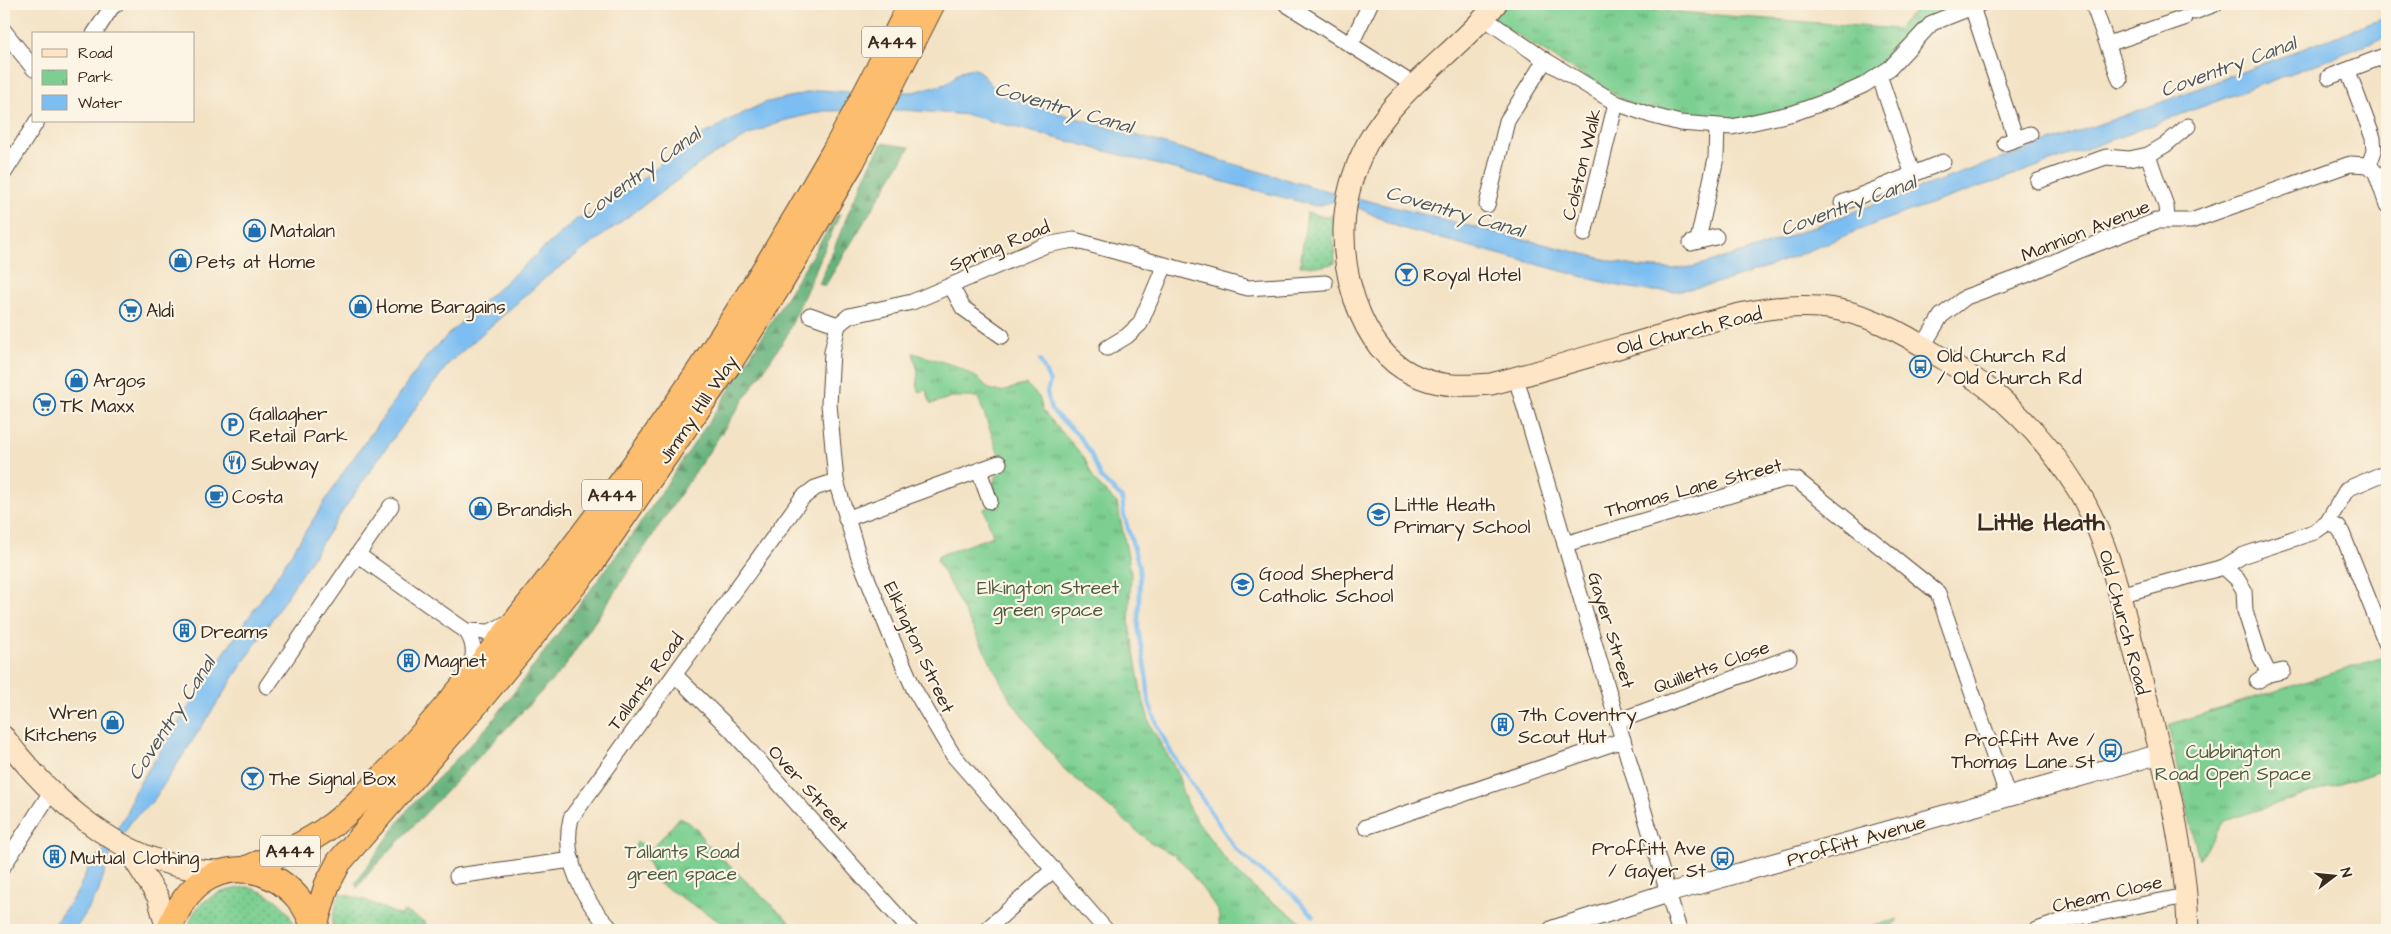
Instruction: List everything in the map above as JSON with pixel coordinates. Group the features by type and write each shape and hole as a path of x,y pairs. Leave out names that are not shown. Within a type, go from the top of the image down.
{"highway":[{"name":"Jimmy Hill Way","path":"314,929 327,884 339,862 466,717 588,568 730,362 778,287 870,129 884,80 912,4"},
{"name":"Jimmy Hill Way","path":"168,930 174,916 192,891 203,881 300,847 333,824 357,804 421,736 532,602 639,458 703,366 780,243 845,132 884,80 932,4"},
{"path":"237,870 270,875 282,883 308,912 314,929"}],"main road":[{"name":"Old Church Road","path":"1490,11 1384,117 1355,171 1348,197 1344,227 1347,269 1363,319 1382,350 1399,366 1419,377 1440,384 1465,386 1491,384 1730,316 1797,306 1836,308 1859,314 1923,346 1998,397 2050,452 2077,490 2092,516 2106,548 2160,754 2180,850 2188,930"},
{"path":"4,737 36,777 51,792 91,825 126,847 181,869 206,871 237,870"},
{"path":"4,760 36,777"},
{"path":"126,847 158,897 168,930"}],"street":[{"path":"95,32 111,8 116,4"},
{"path":"1286,4 1414,85"},
{"path":"1351,44 1370,4"},
{"path":"2094,4 2120,80"},
{"path":"2108,44 2215,4"},
{"path":"1490,11 1545,60 1616,103 1665,120 1717,127 1749,125 1794,113 1850,92 1879,75 1903,56 1932,23 1976,5 2017,139"},
{"path":"4,31 32,66"},
{"path":"2329,77 2387,55"},
{"path":"1487,205 1508,121 1545,60"},
{"path":"2348,71 2373,138 2374,151 2369,165 2376,173 2387,205"},
{"path":"1879,75 1913,176"},
{"name":"Colston Walk","path":"1584,234 1616,103"},
{"path":"4,173 36,122"},
{"path":"2038,181 2106,157 2129,159 2148,156 2188,126"},
{"path":"1716,237 1694,242 1716,158 1717,127"},
{"path":"2148,156 2166,206 2166,219"},
{"path":"1842,203 1913,176 1943,162"},
{"name":"Mannion Avenue","path":"1923,346 1941,316 1966,296 2026,275 2078,251 2156,221 2166,219 2191,221 2350,164 2369,165"},
{"name":"Spring Road","path":"838,325 849,316 912,302 1046,244 1064,240 1074,240 1248,288 1325,283"},
{"path":"1107,348 1127,336 1140,324 1165,265"},
{"path":"951,286 963,308 1002,336"},
{"path":"810,315 838,325"},
{"name":"Elkington Street","path":"838,325 832,352 829,404 836,481 858,558 885,624 914,689 953,754 976,783 1106,930"},
{"name":"Gayer Street","path":"1516,378 1679,930"},
{"path":"846,519 999,463"},
{"path":"979,471 990,501"},
{"path":"2119,594 2224,567 2244,555 2314,532 2327,523 2347,489 2387,472"},
{"name":"Thomas Lane Street","path":"1565,544 1785,479 1797,480 1935,590 1941,597 2008,797"},
{"name":"Tallants Road","path":"612,930 590,905 578,882 572,860 568,832 571,818 802,498 815,488 836,481"},
{"path":"267,686 391,506"},
{"path":"2327,523 2338,527 2342,532 2382,645"},
{"path":"358,555 466,631"},
{"path":"2224,567 2237,579 2244,590 2245,611 2259,654 2270,675"},
{"name":"Jimmy Hill Way","path":"421,736 470,667 473,645 466,631 490,632 504,626 532,602"},
{"name":"Quilletts Close","path":"1618,721 1789,658"},
{"name":"Over Street","path":"675,675 732,731 910,930"},
{"path":"1366,827 1623,740"},
{"name":"Proffitt Avenue","path":"1553,930 1668,893 2160,754"},
{"path":"4,865 51,792"},
{"path":"457,876 572,860"},
{"path":"986,930 1054,869"},
{"name":"Cheam Close","path":"2037,930 2065,920 2186,896"}],"green space":[{"path":"1505,4 1574,4 1897,29 1921,4 1947,4 1938,16 1886,67 1823,101 1716,125 1634,106 1489,18"},
{"path":"882,143 910,147 825,286 819,284 856,195"},
{"path":"1307,212 1324,217 1332,215 1335,263 1323,266 1300,266"},
{"path":"840,214 786,337 563,669 373,868 357,888 356,882 408,809 491,723 639,525 718,408 837,215"},
{"name":"Elkington Street green space","path":"913,353 956,366 979,379 989,389 1001,392 1026,384 1039,397 1043,411 1084,457 1094,480 1117,503 1131,571 1129,623 1141,692 1151,727 1178,773 1183,795 1198,823 1230,865 1259,893 1302,922 1285,930 1220,930 1218,910 1184,864 1174,855 1150,842 1065,770 1010,699 937,560 938,556 993,536 984,509 998,503 994,481 1003,470 999,463 999,455 978,397 952,397 931,404 926,390 919,392 917,386 918,371"},
{"name":"Cubbington Road Open Space","path":"2387,656 2387,769 2224,821 2199,860 2168,725"},
{"name":"Tallants Road green space","path":"680,817 698,830 704,842 793,925 802,930 733,930 657,882 648,862 634,850 637,842 653,848"},
{"path":"248,887 264,893 284,907 295,930 188,930 195,911 209,898 228,890"},
{"path":"340,893 365,900 401,916 404,911 426,923 422,930 332,930 332,919"},
{"path":"1898,919 1888,930 1860,930"}],"water":[{"path":"2387,17 2387,36 2348,52 2125,135 1901,214 1739,277 1675,291 1648,290 1614,285 1401,228 1348,204 1331,202 1316,206 968,115 905,110 824,111 782,121 747,136 706,159 545,278 449,363 381,455 338,518 153,801 132,820 109,858 98,893 77,927 74,930 50,930 78,891 92,859 103,852 126,814 134,792 209,675 269,588 347,467 427,356 469,314 578,218 601,211 651,172 686,140 711,131 764,103 819,90 913,92 946,84 961,71 973,68 979,71 1000,94 1312,187 1620,263 1639,267 1673,269 1692,267 1755,249 1885,200 2162,102"}],"waterway":[{"path":"1040,360 1050,382 1047,392 1051,410 1079,436 1091,454 1101,478 1122,498 1124,515 1139,566 1138,628 1149,702 1158,727 1172,754 1235,848 1264,874 1293,894 1313,916"}],"place":[{"name":"Matalan","path":"254,230"},
{"name":"Pets at Home","path":"180,261"},
{"name":"Royal Hotel","path":"1407,274"},
{"name":"Home Bargains","path":"360,306"},
{"name":"Aldi","path":"130,310"},
{"name":"Old Church Rd / Old Church Rd","path":"1921,366"},
{"name":"Argos","path":"77,380"},
{"name":"TK Maxx","path":"44,405"},
{"name":"Gallagher Retail Park","path":"233,424"},
{"name":"Subway","path":"235,463"},
{"name":"Costa","path":"216,496"},
{"name":"Brandish","path":"481,509"},
{"name":"Little Heath Primary School","path":"1378,515"},
{"name":"Good Shepherd Catholic School","path":"1243,584"},
{"name":"Dreams","path":"185,631"},
{"name":"Magnet","path":"408,660"},
{"name":"Wren Kitchens","path":"113,723"},
{"name":"7th Coventry Scout Hut","path":"1502,725"},
{"name":"Proffitt Ave / Thomas Lane St","path":"2111,750"},
{"name":"The Signal Box","path":"253,778"},
{"name":"Mutual Clothing","path":"54,857"},
{"name":"Proffitt Ave / Gayer St","path":"1722,859"}],"district":[{"name":"Little Heath","path":"2041,522"}],"water label":[{"name":"Coventry Canal","path":"2228,66"},
{"name":"Coventry Canal","path":"1064,107"},
{"name":"Coventry Canal","path":"640,173"},
{"name":"Coventry Canal","path":"1848,205"},
{"name":"Coventry Canal","path":"1455,211"},
{"name":"Coventry Canal","path":"171,718"}]}
